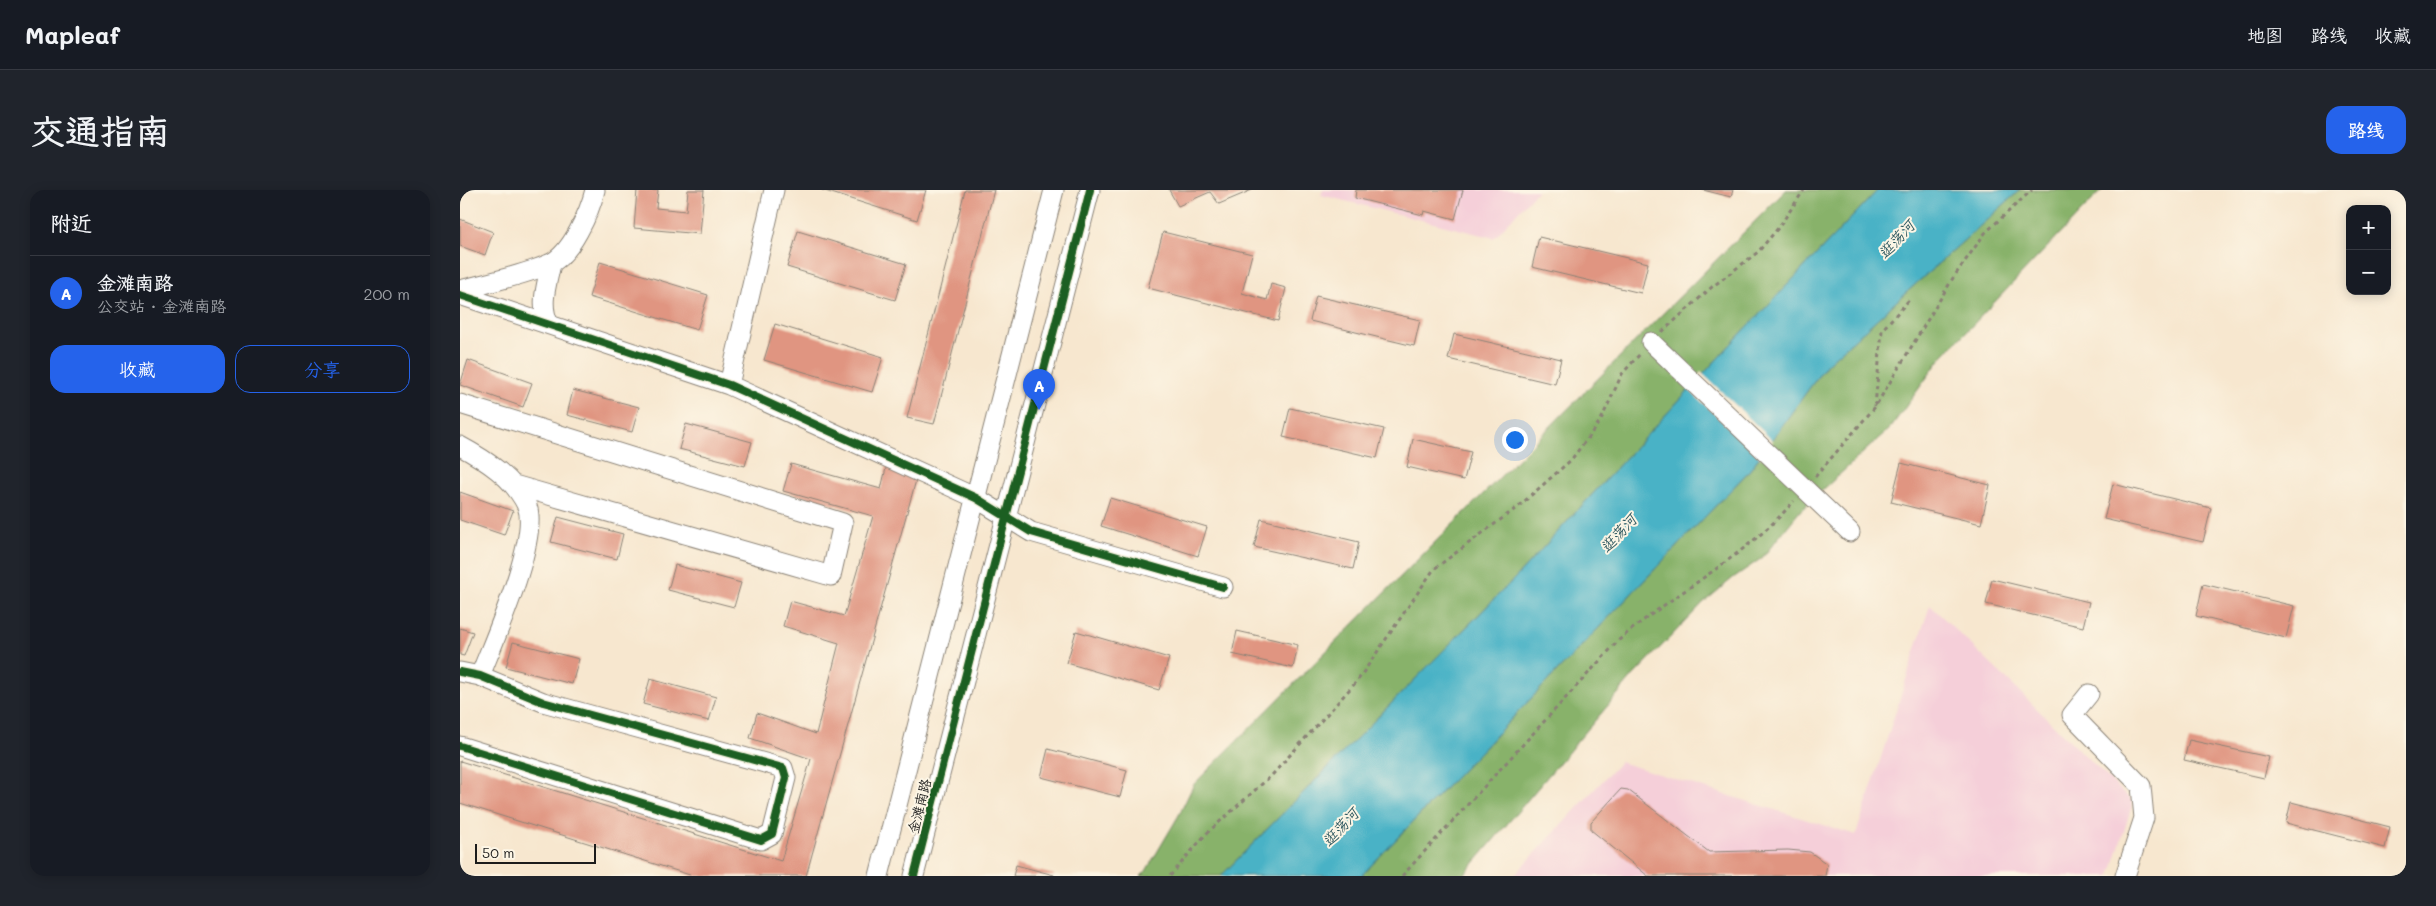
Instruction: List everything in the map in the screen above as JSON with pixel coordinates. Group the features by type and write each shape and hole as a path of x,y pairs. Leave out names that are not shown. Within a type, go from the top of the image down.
{"street":[{"path":"460,290 551,264 567,248 584,221 595,190"},
{"path":"729,385 774,190"},
{"name":"金滩南路","path":"879,876 1054,190"},
{"name":"金滩南路","path":"914,876 1090,190"},
{"path":"549,324 544,314 544,294 551,264"},
{"path":"460,294 729,385 976,498 1006,514 1031,532 1224,587"},
{"path":"1651,342 1850,532"},
{"path":"460,404 844,524 830,576 514,485"},
{"path":"460,446 484,459 514,485 527,507 529,531 524,556 480,676"},
{"path":"460,672 480,676 543,702 782,768 786,778 772,834 761,840 460,746"},
{"path":"2089,694 2072,716 2141,786 2144,818 2125,876"}],"path":[{"path":"1170,876 1207,833 1272,775 1358,680 1434,569 1519,506 1571,460 1601,420 1622,374 1651,342 1705,293 1758,252 1779,227 1804,190"},
{"path":"1811,482 1875,407 1962,265 1985,233 2032,190"},
{"path":"1875,407 1882,330 1909,300"},
{"path":"1402,876 1619,640 1649,614 1687,590 1752,542 1779,519 1798,497"}],"shaded area":[{"path":"1323,190 1538,190 1494,238 1321,195"},
{"path":"1930,605 2133,802 2110,876 1514,876 1620,762 1856,835"}],"green space":[{"path":"1786,190 1878,190 1732,343 1517,576 1221,876 1141,876 1146,871 1179,815 1194,784"},
{"path":"2020,190 2102,190 1941,358 1891,427 1800,511 1762,558 1733,578 1703,603 1633,676 1463,876 1361,876 1749,471 1827,364"}],"water":[{"name":"逛荡河","path":"1878,190 2020,190 1827,364 1749,471 1361,876 1221,876 1517,576 1732,343"}],"pier":[{"path":"1701,372 1773,441 1761,458 1687,388"}],"building":[{"path":"637,190 658,190 656,208 686,211 688,190 704,190 700,234 634,228"},
{"path":"822,190 926,190 917,220"},
{"path":"965,190 994,190 934,424 907,418"},
{"path":"1169,190 1252,190 1219,204 1210,192 1178,206"},
{"path":"1356,190 1463,190 1455,219 1424,211 1423,215 1355,198"},
{"path":"1703,190 1733,190 1731,197"},
{"path":"460,219 493,232 485,255 460,246"},
{"path":"798,231 906,264 895,300 787,267"},
{"path":"1163,232 1252,254 1242,293 1267,300 1271,284 1286,288 1278,321 1148,288"},
{"path":"1539,237 1648,263 1641,293 1532,267"},
{"path":"600,262 708,295 697,330 589,297"},
{"path":"1316,296 1420,320 1414,346 1310,321"},
{"path":"775,324 883,357 872,392 764,360"},
{"path":"1454,334 1561,359 1555,384 1448,359"},
{"path":"468,360 532,383 523,407 460,385"},
{"path":"573,390 639,407 632,432 567,415"},
{"path":"1290,408 1384,429 1377,458 1283,437"},
{"path":"686,424 752,442 745,466 679,449"},
{"path":"1413,439 1471,452 1464,480 1407,467"},
{"path":"1901,463 1990,485 1981,524 1891,502"},
{"path":"791,464 881,489 887,464 918,473 806,876 693,876 460,803 460,761 781,861 811,759 750,738 757,713 816,734 839,643 783,626 790,601 844,616 873,516 783,491"},
{"path":"2113,484 2211,508 2203,542 2104,519"},
{"path":"460,492 513,511 504,535 460,520"},
{"path":"1110,498 1207,527 1198,556 1101,526"},
{"path":"558,517 623,534 617,559 551,542"},
{"path":"1261,519 1359,542 1353,569 1254,547"},
{"path":"675,565 741,583 734,607 668,590"},
{"path":"1992,579 2089,602 2083,627 1986,604"},
{"path":"2203,584 2294,606 2286,638 2196,616"},
{"path":"460,628 473,632 464,656 460,655"},
{"path":"1076,631 1169,658 1159,690 1067,663"},
{"path":"1237,631 1298,645 1293,668 1232,654"},
{"path":"513,642 579,659 572,684 506,667"},
{"path":"650,679 716,697 709,721 643,704"},
{"path":"2189,740 2269,757 2264,778 2184,760"},
{"path":"1048,749 1127,770 1120,797 1041,777"},
{"path":"1621,789 1628,790 1709,852 1788,850 1810,852 1827,864 1825,876 1648,876 1591,830 1591,822"},
{"path":"2291,802 2390,827 2385,848 2286,823"},
{"path":"1016,865 1054,875 1054,876 1013,876"}],"cycle path":[{"path":"914,876 1090,190"},
{"path":"460,295 729,385 976,498 1031,532 1223,587"},
{"path":"460,672 480,676 543,702 783,768 786,778 772,834 761,840 460,746"}],"place":[{"name":"金滩南路","path":"1039,410"}]}
